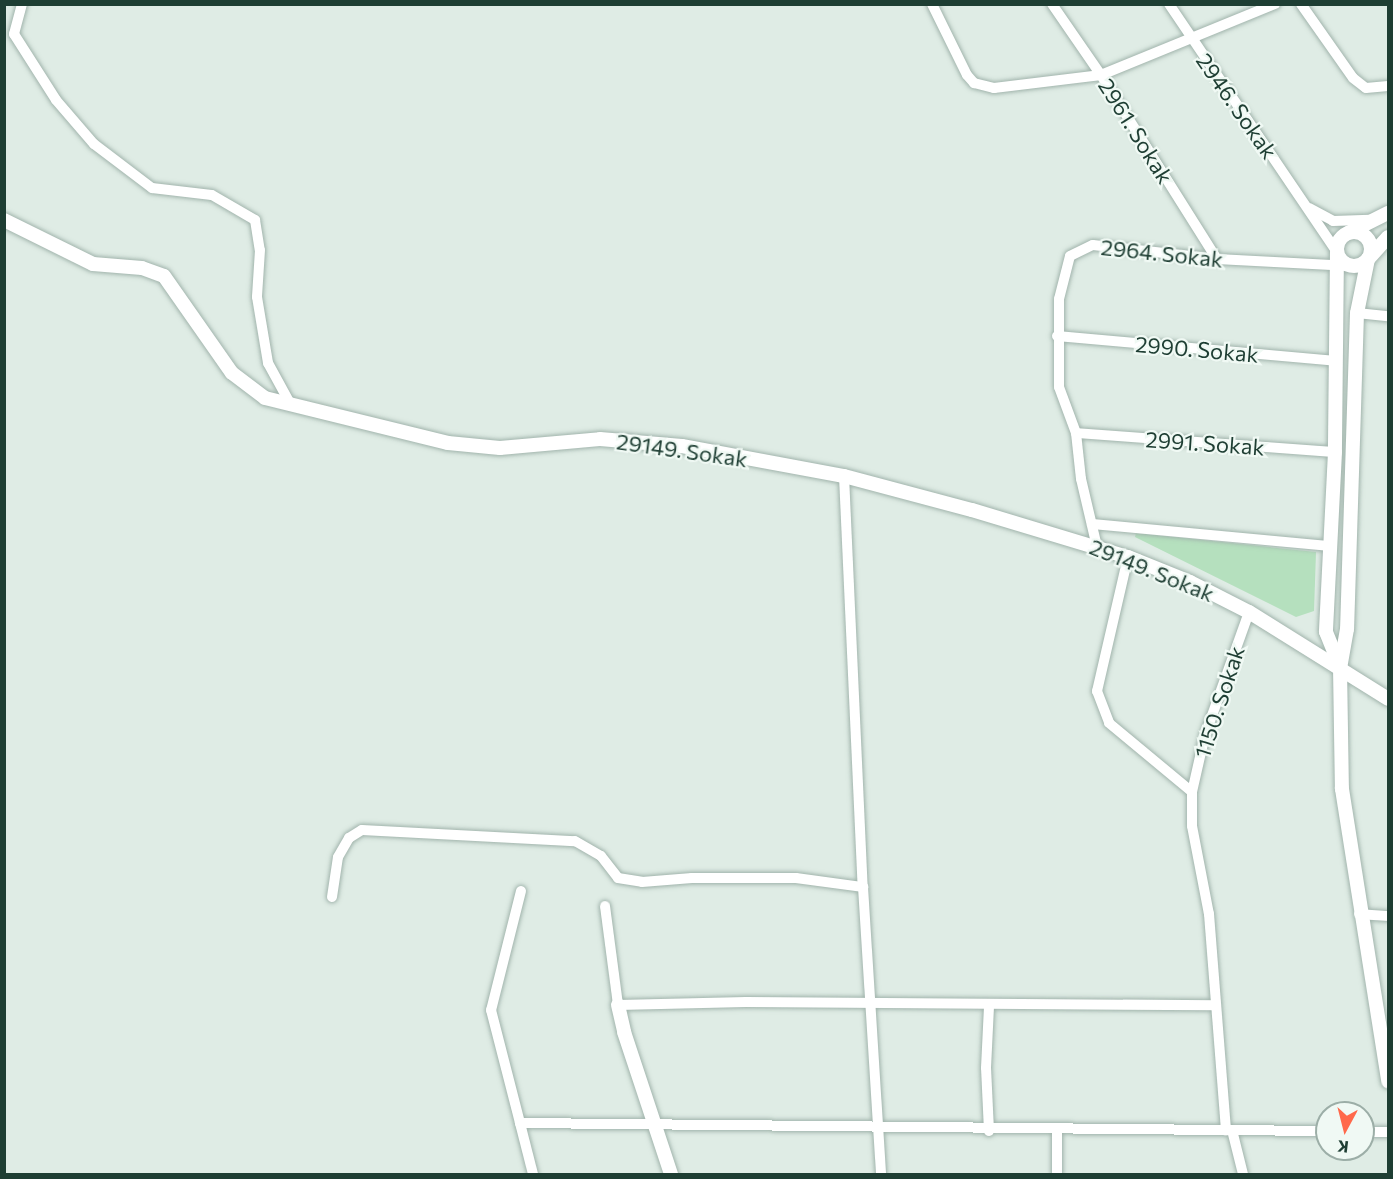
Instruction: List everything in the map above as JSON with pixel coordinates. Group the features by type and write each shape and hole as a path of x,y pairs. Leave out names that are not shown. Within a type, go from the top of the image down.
{"street":[{"path":"22,4 14,34 56,100 94,144 152,188 212,195 255,220 260,250 257,297 268,363 291,405"},
{"path":"932,4 974,83 994,88 1101,75 1275,4"},
{"name":"2961. Sokak","path":"1052,4 1101,75 1217,259"},
{"name":"2946. Sokak","path":"1169,4 1190,38 1307,206 1337,259"},
{"path":"1301,4 1353,78 1366,88 1389,86"},
{"path":"1307,206 1348,233 1360,233 1368,239 1371,247 1357,313 1347,629 1340,666 1342,789 1359,914 1389,1081"},
{"path":"1340,666 1326,632 1335,452 1337,259 1340,238 1370,220 1389,213"},
{"name":"29149. Sokak","path":"4,220 93,264 156,272 171,283 242,383 265,398 448,443 500,448 574,440 653,442 844,476 1128,557 1249,612 1340,666 1389,699"},
{"path":"1333,221 1370,220"},
{"path":"1337,259 1351,266 1368,259 1389,237"},
{"name":"2964. Sokak","path":"1097,547 1076,433 1059,387 1058,336 1066,262 1084,247 1217,259 1337,259"},
{"path":"1357,313 1389,316"},
{"name":"2990. Sokak","path":"1058,336 1336,361"},
{"name":"2991. Sokak","path":"1076,433 1335,452"},
{"path":"844,476 862,887 873,1003 881,1174"},
{"path":"1092,524 1331,546"},
{"path":"1128,557 1100,673 1101,708 1109,723 1192,792"},
{"name":"1150. Sokak","path":"1243,1174 1229,1130 1209,914 1192,826 1192,792 1205,735 1249,612"},
{"path":"332,897 338,857 349,838 362,830 575,841 602,856 618,878 642,882 692,878 796,878 862,887"},
{"path":"521,891 491,1010 533,1174"},
{"path":"605,906 618,1005 654,1128 671,1174"},
{"path":"1359,914 1389,916"},
{"path":"618,1005 873,1003 989,1006 1216,1005"},
{"path":"989,1006 986,1068 989,1131"},
{"path":"520,1123 654,1128 1315,1131"},
{"path":"1057,1131 1057,1174"}],"green space":[{"path":"1136,533 1316,552 1314,611 1296,617 1135,537"}]}
